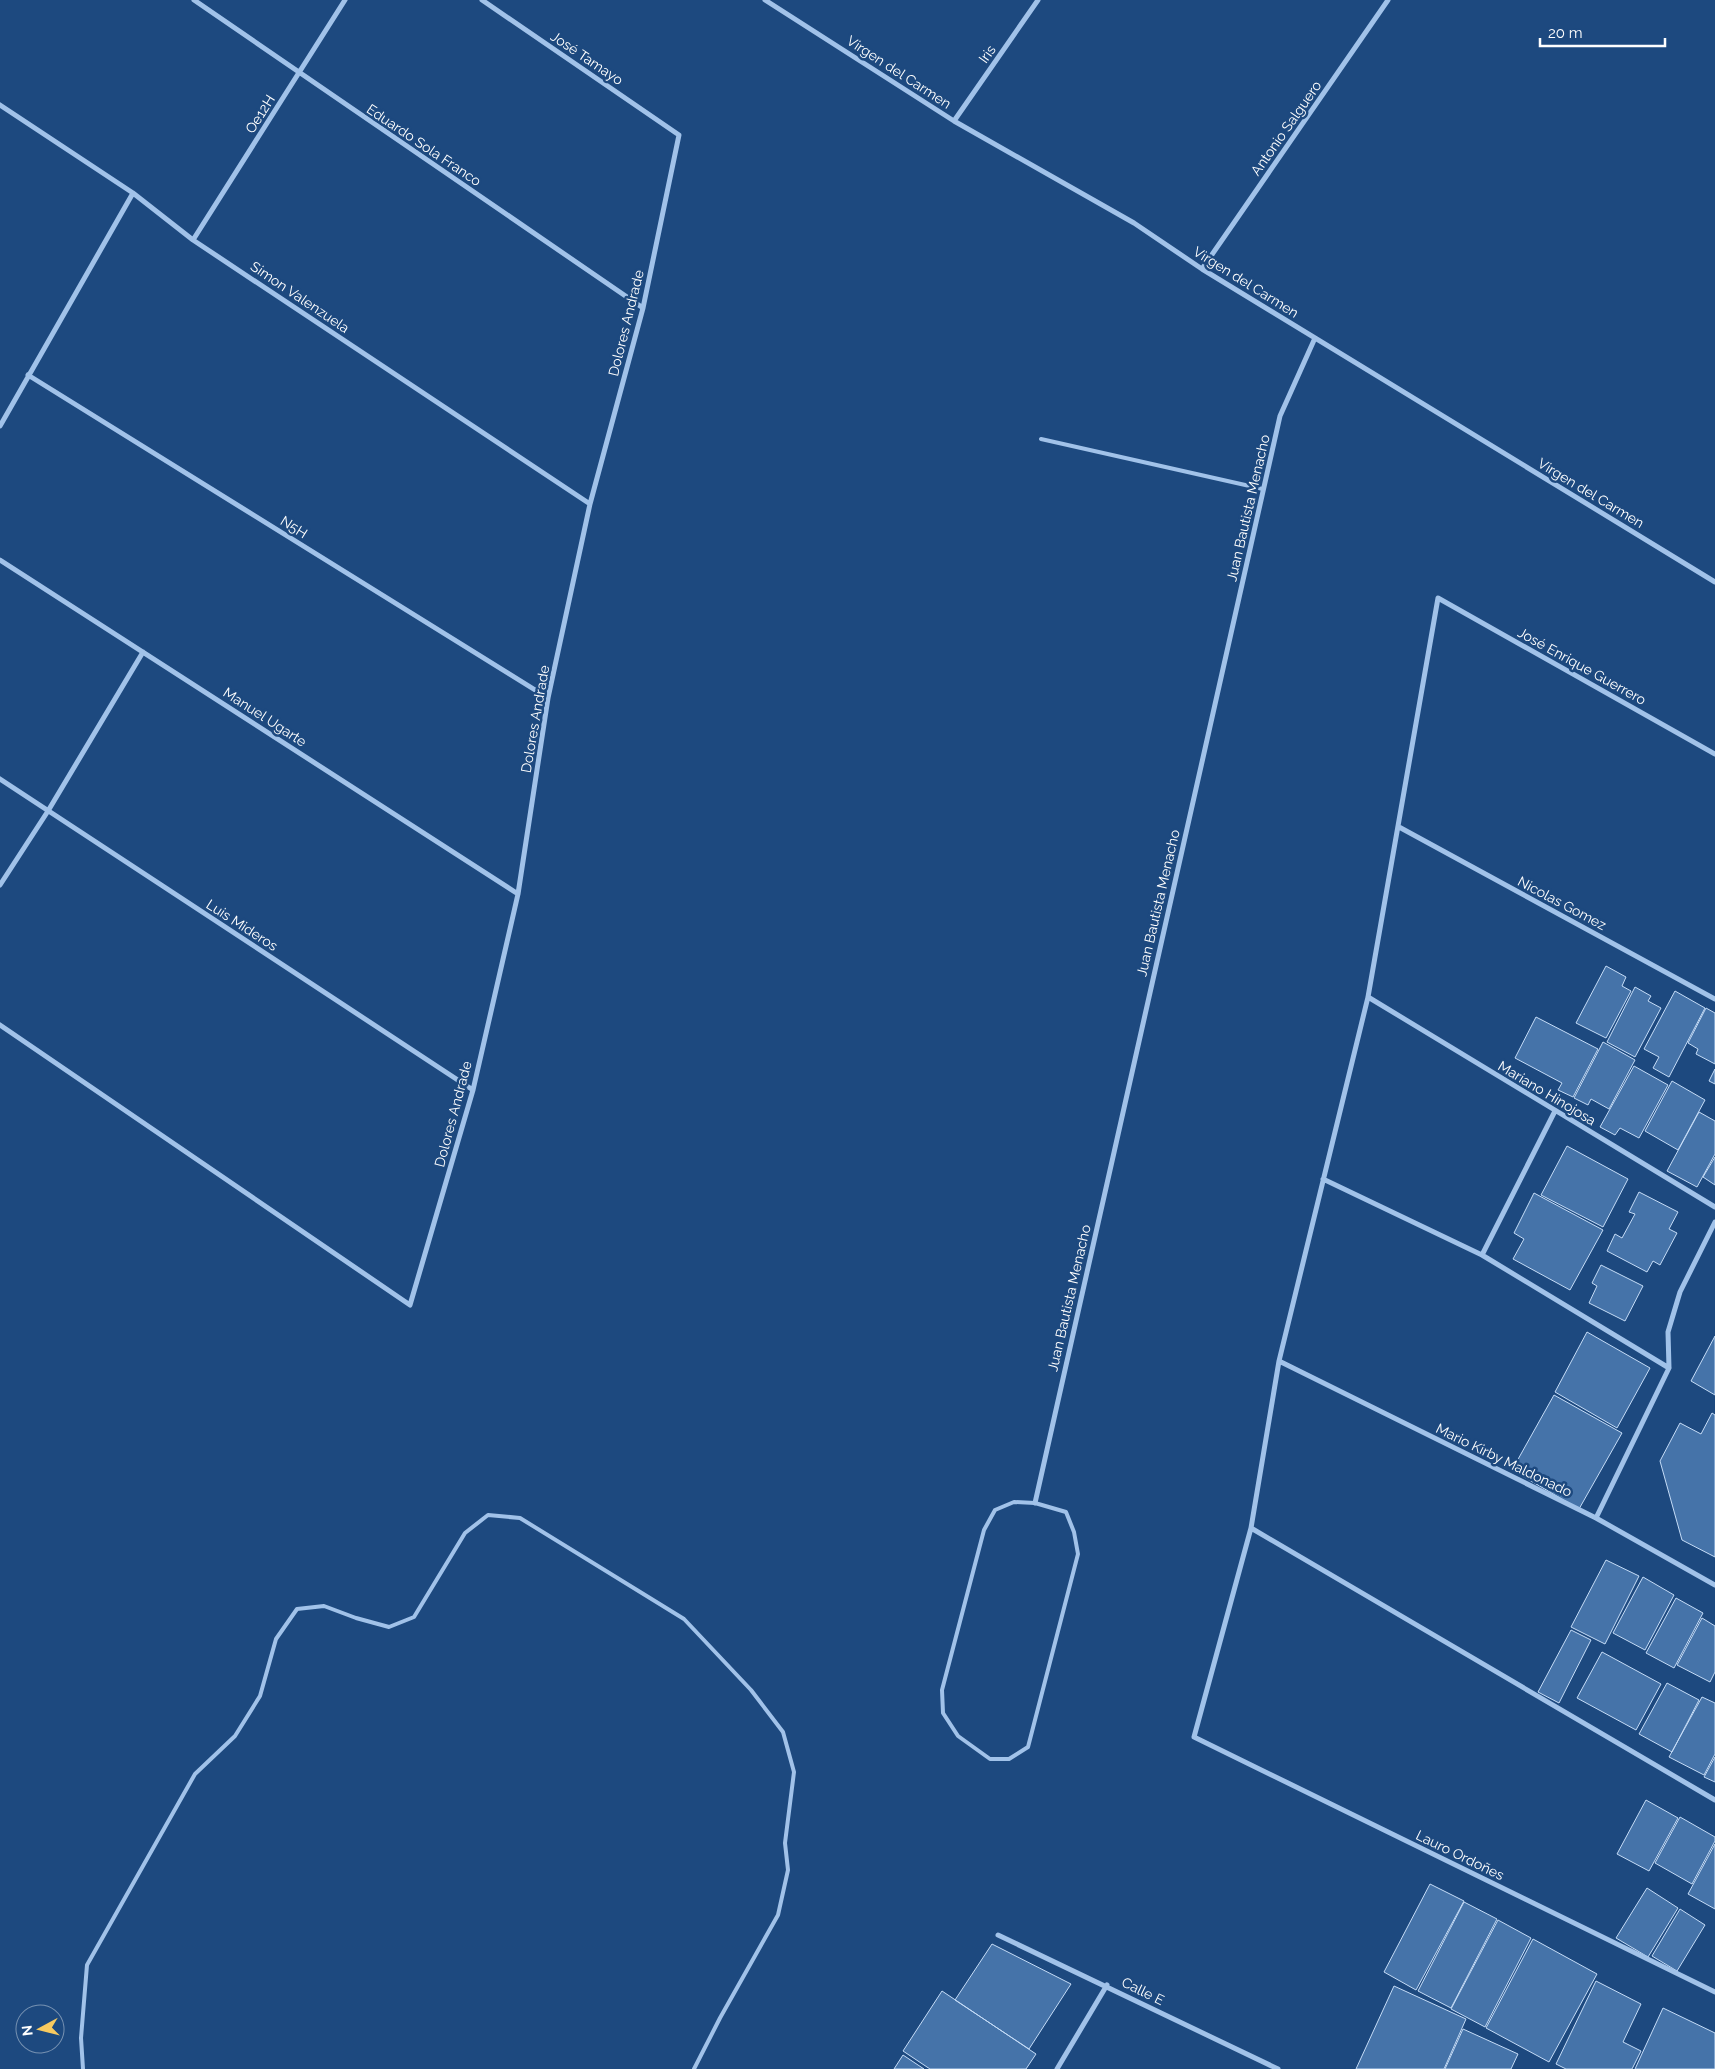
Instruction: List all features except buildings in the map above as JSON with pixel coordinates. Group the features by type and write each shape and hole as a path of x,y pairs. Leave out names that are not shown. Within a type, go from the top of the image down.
{"street":[{"name":"Eduardo Sola Franco","path":"194,0 298,74 643,308"},
{"name":"Oe12H","path":"193,240 345,0"},
{"name":"José Tamayo","path":"482,0 678,134"},
{"name":"Virgen del Carmen","path":"765,0 954,121 1134,223 1202,269 1715,582"},
{"name":"Iris","path":"954,121 1038,0"},
{"name":"Antonio Salguero","path":"1202,269 1388,0"},
{"name":"Simon Valenzuela","path":"0,105 133,193 193,240 590,504"},
{"name":"Dolores Andrade","path":"0,1025 410,1305 472,1090 518,894 548,698 590,504 643,308 678,134"},
{"path":"0,426 133,193"},
{"name":"Juan Bautista Menacho","path":"1035,1503 1280,416 1316,338"},
{"name":"N5H","path":"28,375 548,698"},
{"name":"Manuel Ugarte","path":"0,560 518,894"},
{"name":"José Enrique Guerrero","path":"1399,827 1438,598 1715,754"},
{"path":"0,885 48,811 143,652"},
{"name":"Luis Mideros","path":"0,780 472,1090"},
{"path":"1399,827 1368,997 1279,1361 1251,1528 1715,1800"},
{"name":"Nicolas Gomez","path":"1399,827 1715,998"},
{"name":"Mariano Hinojosa","path":"1368,997 1715,1206"},
{"path":"1482,1256 1556,1111"},
{"path":"1323,1179 1482,1256 1669,1368"},
{"path":"1596,1518 1669,1368 1668,1332 1680,1292 1715,1222"},
{"name":"Mario Kirby Maldonado","path":"1279,1361 1596,1518 1715,1585"},
{"name":"Lauro Ordoñes","path":"1251,1528 1194,1737 1715,1992"},
{"name":"Calle E","path":"998,1935 1278,2069"},
{"path":"1057,2069 1107,1986"}],"lane":[{"path":"1041,439 1263,489"},
{"path":"1014,1502 1035,1503 1066,1512 1074,1532 1078,1554 1028,1747 1009,1759 990,1760 958,1736 943,1713 942,1690 984,1530 995,1510 1014,1502"},
{"path":"83,2069 81,2038 87,1965 195,1774 235,1736 260,1696 276,1639 297,1608 324,1606 356,1618 389,1627 414,1617 465,1533 488,1515 520,1518 684,1619 751,1690 783,1732 794,1772 785,1843 788,1870 778,1915 720,2018 694,2069"}]}
